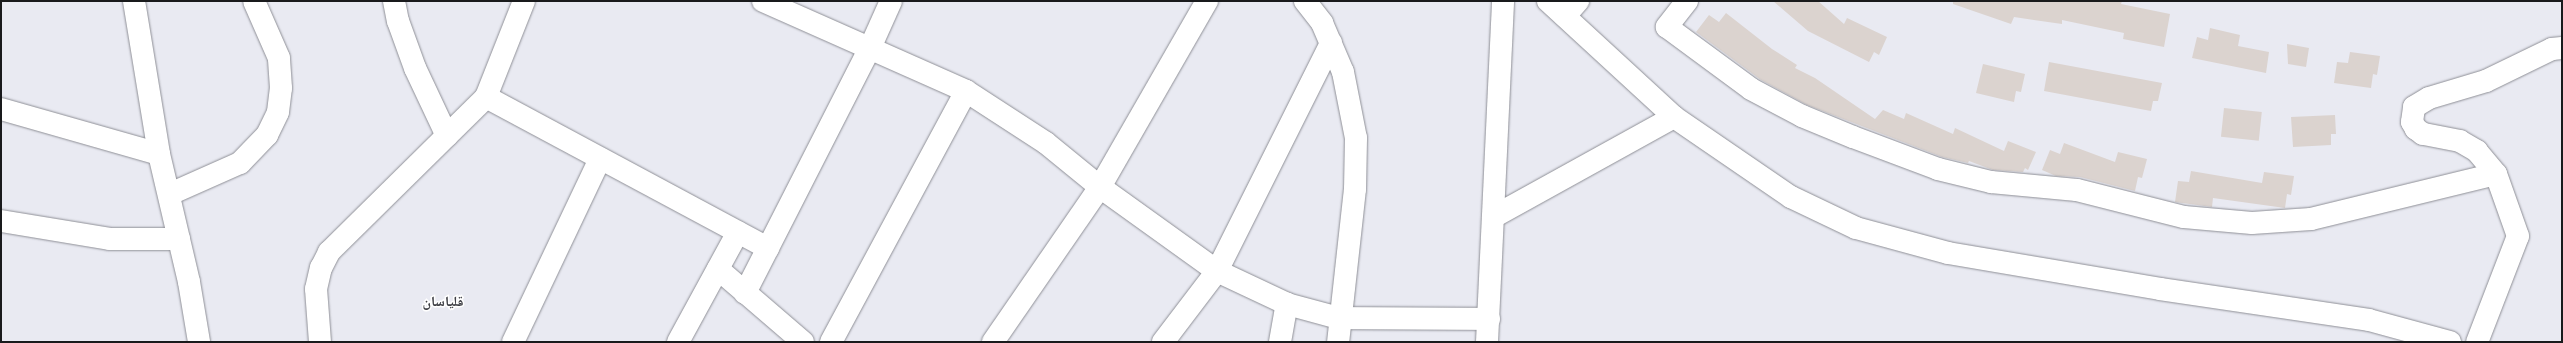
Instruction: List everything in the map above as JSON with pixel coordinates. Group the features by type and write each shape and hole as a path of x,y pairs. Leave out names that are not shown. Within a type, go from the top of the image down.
{"street":[{"path":"134,1 159,154 170,194 199,342"},
{"path":"170,194 240,163 267,135 278,112 281,88 279,58 254,1"},
{"path":"394,1 398,21 415,68 447,136"},
{"path":"320,342 316,289 321,268 329,252 486,97 524,1"},
{"path":"763,1 966,90 1046,142 1100,187 1217,270 1287,304 1339,318 1489,319"},
{"path":"745,293 870,48 891,1"},
{"path":"993,342 1100,187 1207,1"},
{"path":"1305,1 1322,23 1332,43 1351,103 1356,138 1354,189 1339,318 1338,342"},
{"path":"1487,342 1503,1"},
{"path":"1548,1 1572,9 1674,117 1791,197 1856,228 1880,236 1970,257 2152,288 2369,320 2450,342"},
{"path":"1687,1 1666,27 1751,89 1802,116 1853,137 1938,169 1991,182 2077,190 2184,217 2252,223 2311,219 2496,174"},
{"path":"1163,342 1217,270 1332,43"},
{"path":"2477,342 2518,236 2496,174 2477,151 2460,142 2423,134 2416,129 2412,122 2414,107 2429,98 2486,80 2552,49 2562,48"},
{"path":"831,342 966,90"},
{"path":"486,97 768,248"},
{"path":"1,109 159,154"},
{"path":"1493,217 1674,117"},
{"path":"513,342 600,159"},
{"path":"1,221 110,239 179,239"},
{"path":"678,342 738,232"},
{"path":"718,269 803,342"},
{"path":"1179,342 1192,304"},
{"path":"1280,342 1287,304"}],"building":[{"path":"1773,1 1818,1 1844,24 1847,18 1887,37 1879,55 1874,52 1869,62 1808,31"},
{"path":"1953,1 2122,1 2121,4 2170,14 2164,47 2123,39 2124,33 2062,20 2062,24 2014,17 2011,24 1953,4"},
{"path":"1726,13 1772,49 1797,65 1795,68 1815,78 1875,119 1883,110 1904,119 1906,113 1953,134 1955,128 2004,151 2008,141 2036,152 2028,170 2025,168 2023,172 1993,170 1969,161 1968,163 1942,157 1807,105 1761,80 1696,32 1709,15 1719,22"},
{"path":"2210,28 2240,35 2238,46 2269,52 2266,73 2192,58 2197,37 2208,40"},
{"path":"2287,44 2309,48 2306,67 2288,64"},
{"path":"2350,52 2380,56 2377,75 2373,74 2371,88 2334,83 2337,62 2348,63"},
{"path":"2049,62 2162,83 2158,101 2153,101 2151,111 2044,91"},
{"path":"1983,64 2025,74 2021,92 2016,91 2014,102 1976,93"},
{"path":"2224,108 2262,112 2259,141 2221,137"},
{"path":"2335,115 2336,134 2331,134 2331,145 2293,147 2291,117"},
{"path":"2064,143 2115,162 2118,152 2147,159 2142,178 2138,177 2135,191 2080,177 2056,176 2042,170 2050,150 2060,154"},
{"path":"2191,171 2262,183 2264,172 2294,176 2291,195 2287,194 2285,208 2213,198 2212,207 2175,202 2178,181 2189,182"}],"district":[{"name":"قلياسان","path":"443,301"}]}
